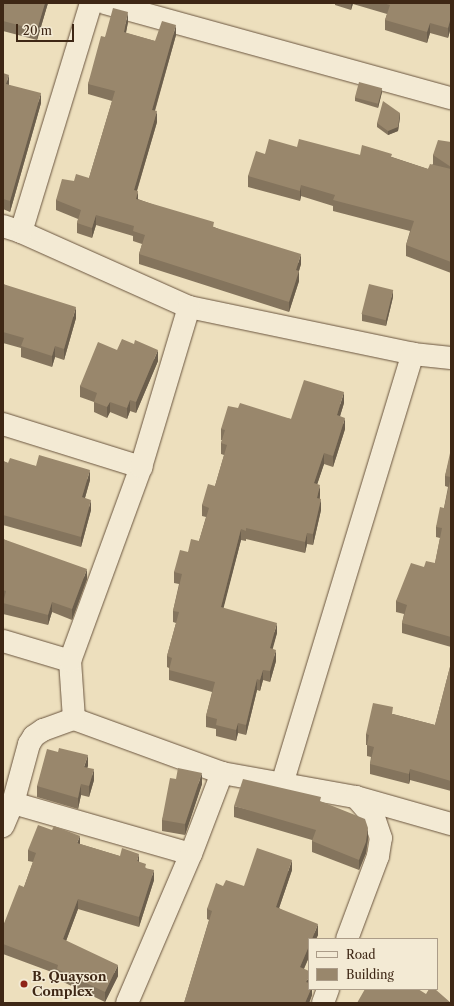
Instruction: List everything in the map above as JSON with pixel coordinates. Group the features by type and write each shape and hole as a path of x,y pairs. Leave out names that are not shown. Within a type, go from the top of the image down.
{"street":[{"path":"91,3 12,229 189,307 413,354 451,358"},
{"path":"105,3 451,98"},
{"path":"74,719 70,661 141,467 189,307"},
{"path":"282,784 413,354"},
{"path":"3,424 141,467"},
{"path":"3,641 70,661"},
{"path":"3,826 13,803 29,744 34,736 43,730 74,719 222,773 356,797 451,824"},
{"path":"127,1003 191,854 222,773"},
{"path":"347,938 378,856 381,838 374,818 356,797"},
{"path":"13,803 191,854"},
{"path":"323,1003 328,990"}],"building":[{"path":"3,3 45,3 37,30 3,21"},
{"path":"383,3 451,3 451,17 448,28 430,23 427,32 385,20 390,5"},
{"path":"113,8 128,12 124,32 155,41 162,21 176,25 152,110 157,111 134,190 138,191 136,199 214,222 213,227 301,254 296,270 299,271 289,302 139,254 145,235 133,231 134,226 96,215 92,228 77,223 81,210 56,200 62,179 74,181 76,174 89,178 115,91 88,84 101,36 105,37"},
{"path":"3,73 9,75 6,84 41,93 10,201 3,199"},
{"path":"359,82 382,88 378,104 355,97"},
{"path":"383,101 400,113 398,127 388,131 377,123"},
{"path":"269,139 297,147 299,139 360,155 362,145 392,154 391,157 428,169 430,164 451,169 451,262 406,245 414,221 333,200 335,195 301,185 300,191 248,176 256,151 265,154"},
{"path":"438,140 451,142 451,167 433,155"},
{"path":"3,284 76,307 64,349 55,346 52,356 21,346 24,338 3,332"},
{"path":"369,284 393,290 386,320 362,314"},
{"path":"122,339 134,344 135,340 158,350 136,402 130,400 127,408 110,402 107,407 94,402 97,393 80,386 98,342 117,350"},
{"path":"304,380 344,392 337,415 345,418 333,456 324,453 314,483 320,485 317,498 321,499 313,534 307,533 305,542 246,528 246,531 241,529 221,607 277,623 270,648 276,650 270,671 263,670 260,680 257,679 246,725 238,723 236,730 216,725 217,719 206,716 215,682 169,670 172,658 167,656 179,612 173,611 182,574 174,572 180,550 188,552 191,539 199,541 209,508 202,505 208,484 215,486 227,445 221,443 225,430 221,429 228,406 238,408 240,403 291,419"},
{"path":"451,453 451,477 445,476"},
{"path":"39,455 90,470 82,497 91,500 81,537 3,515 3,461 8,463 10,458 36,466"},
{"path":"451,477 451,637 402,623 407,605 396,601 411,563 424,567 426,561 435,563 442,528 436,527 440,507 444,508"},
{"path":"3,539 87,569 72,609 52,602 48,615 3,603 6,591 3,590"},
{"path":"451,663 451,781 410,769 409,774 370,764 374,747 367,745 369,735 366,734 373,703 393,707 392,714 435,725"},
{"path":"59,748 88,755 84,767 94,769 89,786 81,784 78,798 37,786 47,749 58,752"},
{"path":"178,768 202,773 185,824 162,820 170,778 176,779"},
{"path":"243,779 321,797 320,801 365,819 368,828 366,842 359,860 312,841 316,830 234,806"},
{"path":"38,825 52,830 54,826 80,836 77,843 120,856 122,848 139,854 137,861 146,864 145,868 154,870 139,917 78,899 63,939 118,965 105,992 57,969 58,965 3,944 3,926 19,885 24,887 36,853 28,850"},
{"path":"257,848 292,860 276,907 318,924 312,938 308,938 308,948 300,967 308,971 308,979 306,982 308,983 308,990 311,990 305,1003 184,1003 212,911 207,909 216,883 223,886 226,880 244,886"},
{"path":"364,990 420,990 426,994 428,990 436,990 451,1003 357,1003"}],"place":[{"name":"B. Quayson Complex","path":"24,984"}]}
